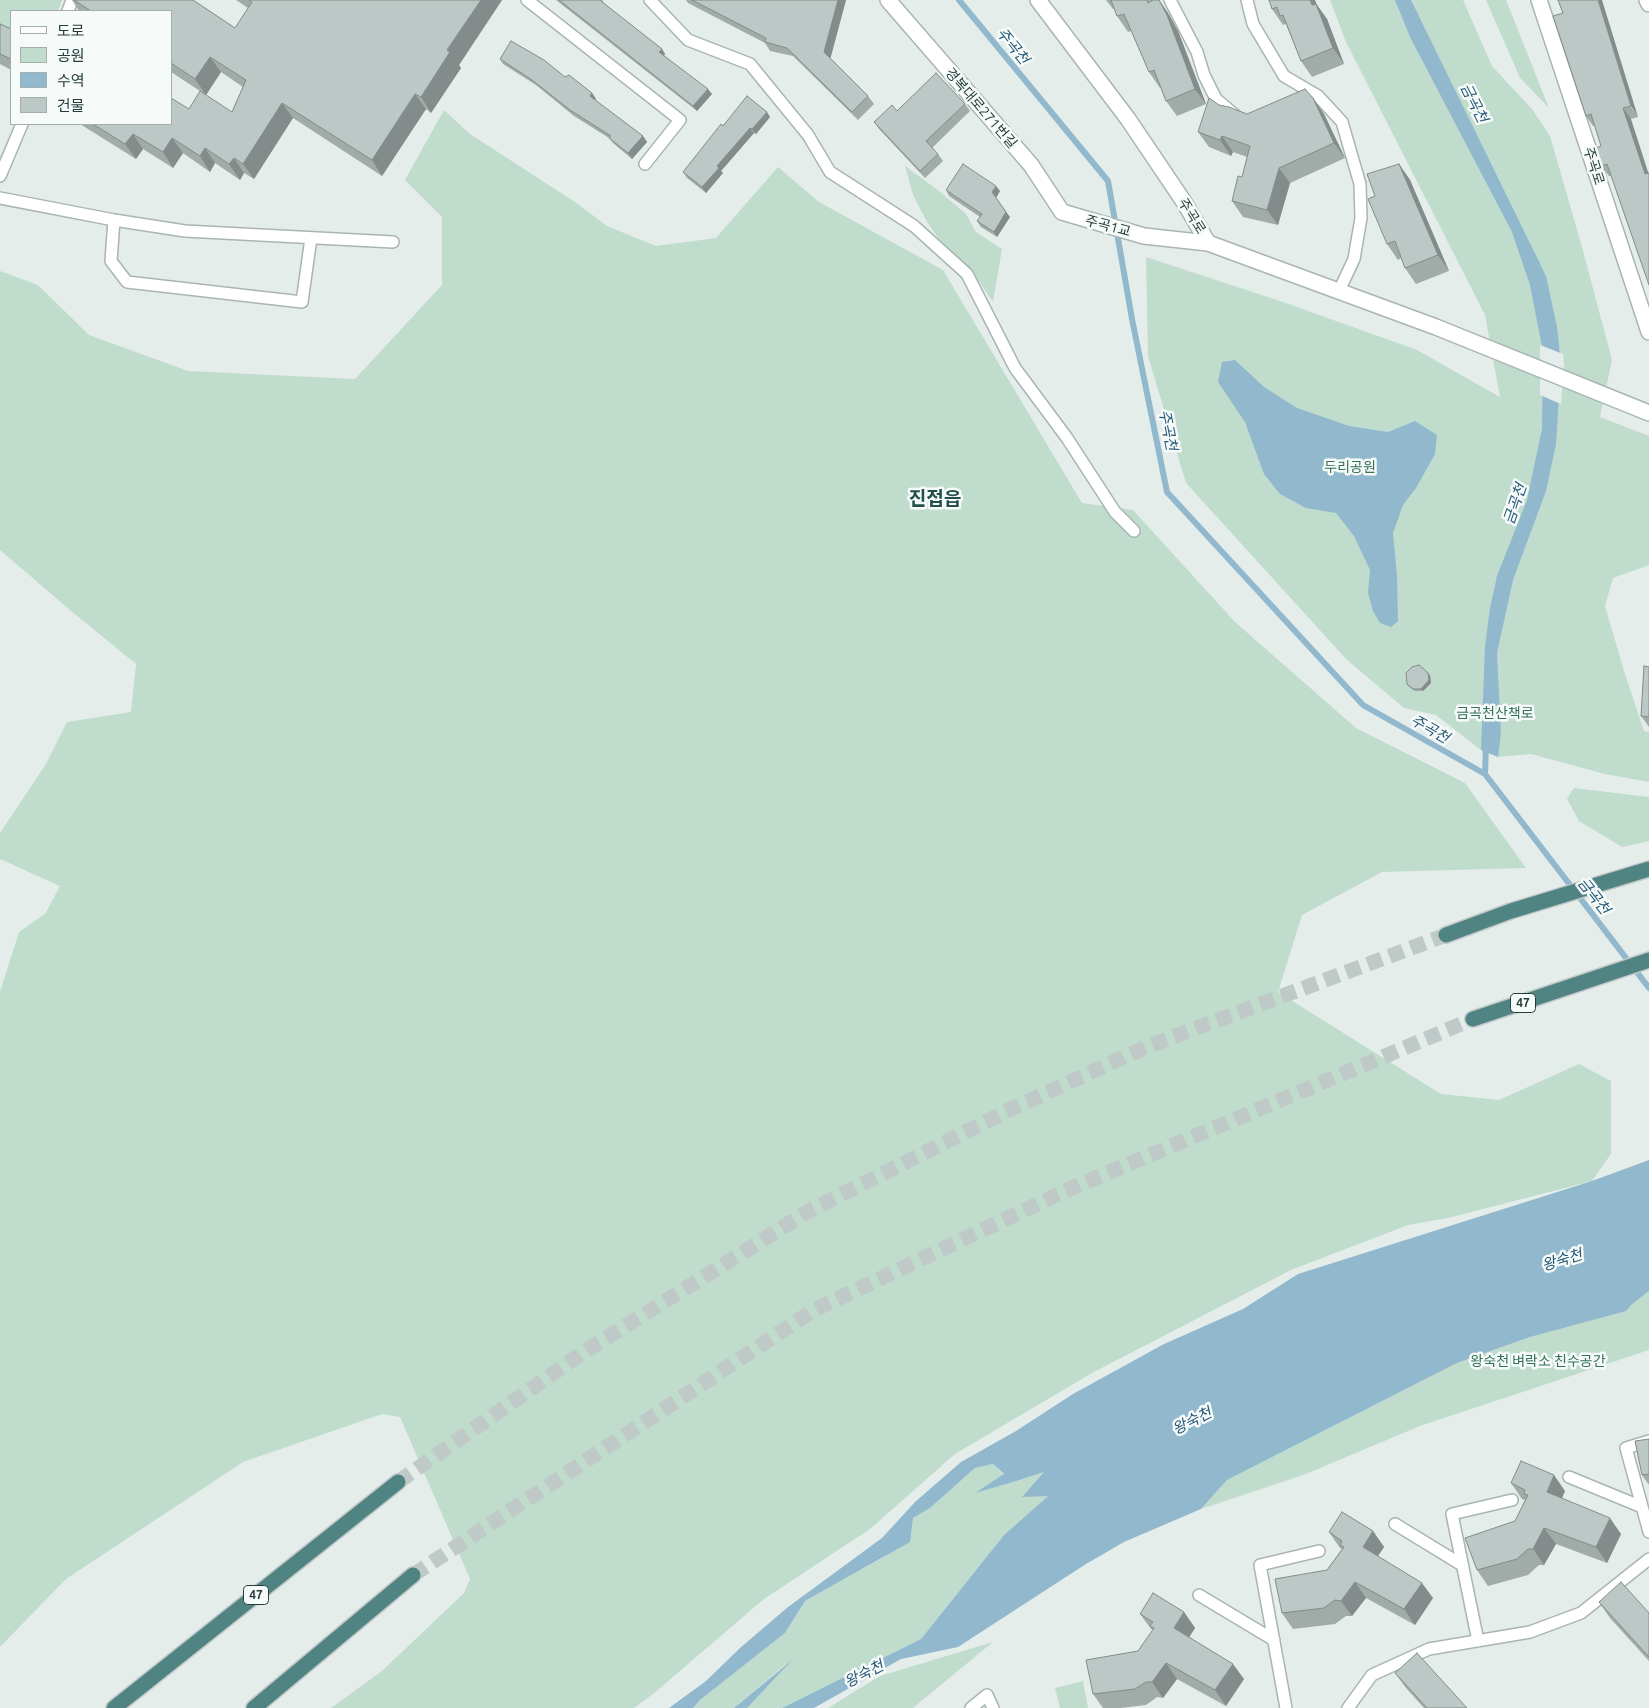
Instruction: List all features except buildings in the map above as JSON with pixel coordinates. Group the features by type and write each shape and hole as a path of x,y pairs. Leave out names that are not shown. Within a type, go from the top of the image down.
{"highway":[{"path":"1446,935 1511,911 1649,869"},
{"name":"47","path":"1473,1019 1649,960"},
{"name":"47","path":"114,1708 398,1482"},
{"path":"254,1708 413,1576"}],"street":[{"name":"경복대로271번길","path":"888,0 1031,165 1056,205 1062,212 1072,216"},
{"name":"주곡로","path":"1038,0 1128,119 1184,202 1208,243 1456,336 1649,413"},
{"name":"주곡로","path":"1539,0 1649,332"},
{"path":"1647,0 1649,4"},
{"name":"주곡1교","path":"1072,216 1144,236 1208,243"}],"lane":[{"path":"527,0 680,120 645,164"},
{"path":"650,0 688,40 750,64 808,135 830,172 914,226 967,274 1015,368 1067,438 1115,512 1134,531"},
{"path":"1170,0 1197,52 1204,75 1216,99 1234,115 1250,115"},
{"path":"1247,0 1253,24 1284,76 1318,96 1342,122 1360,184 1361,218 1354,259 1339,291"},
{"path":"1300,103 1318,96"},
{"path":"0,176 22,125"},
{"path":"0,198 114,220 186,231 393,242"},
{"path":"114,220 111,261 127,282 302,302 311,238"},
{"path":"1649,1441 1626,1448 1649,1532"},
{"path":"1569,1477 1642,1507"},
{"path":"1478,1641 1452,1514 1512,1500"},
{"path":"1395,1524 1462,1565"},
{"path":"1286,1708 1260,1566 1319,1551"},
{"path":"1348,1708 1372,1675 1429,1649 1530,1632 1581,1612 1649,1559"},
{"path":"1199,1595 1274,1640"},
{"path":"971,1708 987,1695 993,1708"}],"green space":[{"path":"0,0 62,0 58,10 10,10 10,33 0,41"},
{"path":"1330,0 1463,0 1492,66 1532,109 1550,136 1612,360 1600,417 1649,436 1649,565 1613,578 1605,606 1644,731 1649,732 1649,782 1605,774 1531,754 1498,757 1481,750 1436,715 1404,708 1347,660 1186,483 1148,356 1146,257 1283,302 1417,350 1500,397 1485,315 1346,42"},
{"path":"1486,0 1506,0 1549,108 1520,78"},
{"path":"444,110 470,134 575,202 607,226 656,246 716,238 778,167 819,202 943,270 1082,503 1133,510 1235,622 1356,728 1465,783 1526,868 1382,872 1302,915 1278,992 1441,1094 1499,1100 1579,1064 1611,1081 1611,1154 1592,1181 1448,1218 1408,1225 1291,1270 1092,1373 955,1454 870,1529 764,1599 634,1708 331,1708 382,1671 464,1593 470,1579 400,1417 382,1414 243,1462 66,1579 0,1647 0,992 19,932 45,914 60,886 0,859 0,833 46,764 67,722 131,712 136,664 0,550 0,271 38,285 89,335 188,371 355,379 442,285 442,217 405,180"},
{"path":"905,166 966,214 976,232 1002,249 993,302 974,274 939,239 927,222 913,195"},
{"path":"1574,788 1649,797 1649,841 1622,847 1579,821 1567,799"},
{"name":"왕숙천 벼락소 친수공간","path":"1649,1291 1649,1350 1420,1426 1306,1474 1201,1509 1227,1480 1457,1363 1530,1337 1631,1305"},
{"path":"993,1464 1004,1475 976,1492 1011,1483 1045,1471 1023,1496 1049,1495 1004,1535 921,1639 782,1708 747,1708 787,1663 734,1708 693,1708 700,1700 785,1633 805,1601 886,1556 913,1518 930,1508 975,1468"},
{"path":"993,1642 913,1708 828,1708 880,1676"},
{"path":"1083,1681 1088,1708 1060,1708 1055,1688"}],"water":[{"name":"금곡천","path":"1395,0 1411,0 1546,276 1557,327 1561,365 1556,444 1546,491 1513,580 1497,653 1501,733 1498,757 1481,750 1485,646 1497,576 1527,500 1542,429 1543,352 1530,285 1512,232 1410,37"},
{"path":"1235,360 1264,387 1297,408 1349,426 1388,432 1415,421 1437,435 1435,454 1416,488 1403,505 1393,533 1397,576 1398,621 1391,627 1380,623 1373,611 1368,593 1370,570 1354,536 1336,513 1306,508 1280,494 1264,474 1245,422 1218,382 1222,362"},
{"name":"왕숙천","path":"1649,1160 1649,1291 1626,1311 1530,1337 1457,1363 1227,1480 1201,1509 1124,1542 1086,1564 958,1647 901,1659 814,1708 782,1708 921,1639 1004,1535 1048,1496 1022,1497 1044,1472 975,1493 1004,1474 993,1464 975,1468 930,1508 913,1518 910,1542 805,1601 785,1633 700,1700 693,1708 669,1708 706,1681 740,1648 788,1607 882,1538 915,1502 961,1462 1016,1431 1073,1394 1164,1344 1243,1309 1298,1274 1592,1181"},
{"path":"792,1660 747,1708 734,1708"}],"pier":[{"path":"1540,345 1563,354 1561,404 1540,395"}],"waterway":[{"name":"주곡천","path":"959,0 1108,181 1132,319 1167,492 1363,705 1485,774"},
{"name":"금곡천","path":"1486,744 1485,774 1649,988"}],"tunnel":[{"path":"398,1482 581,1354 807,1212 1009,1110 1146,1047 1446,935"},
{"path":"413,1575 814,1310 1067,1190 1473,1019"}],"district":[{"name":"진접읍","path":"935,499"}],"park label":[{"name":"두리공원","path":"1350,467"},
{"name":"금곡천산책로","path":"1495,713"}]}
